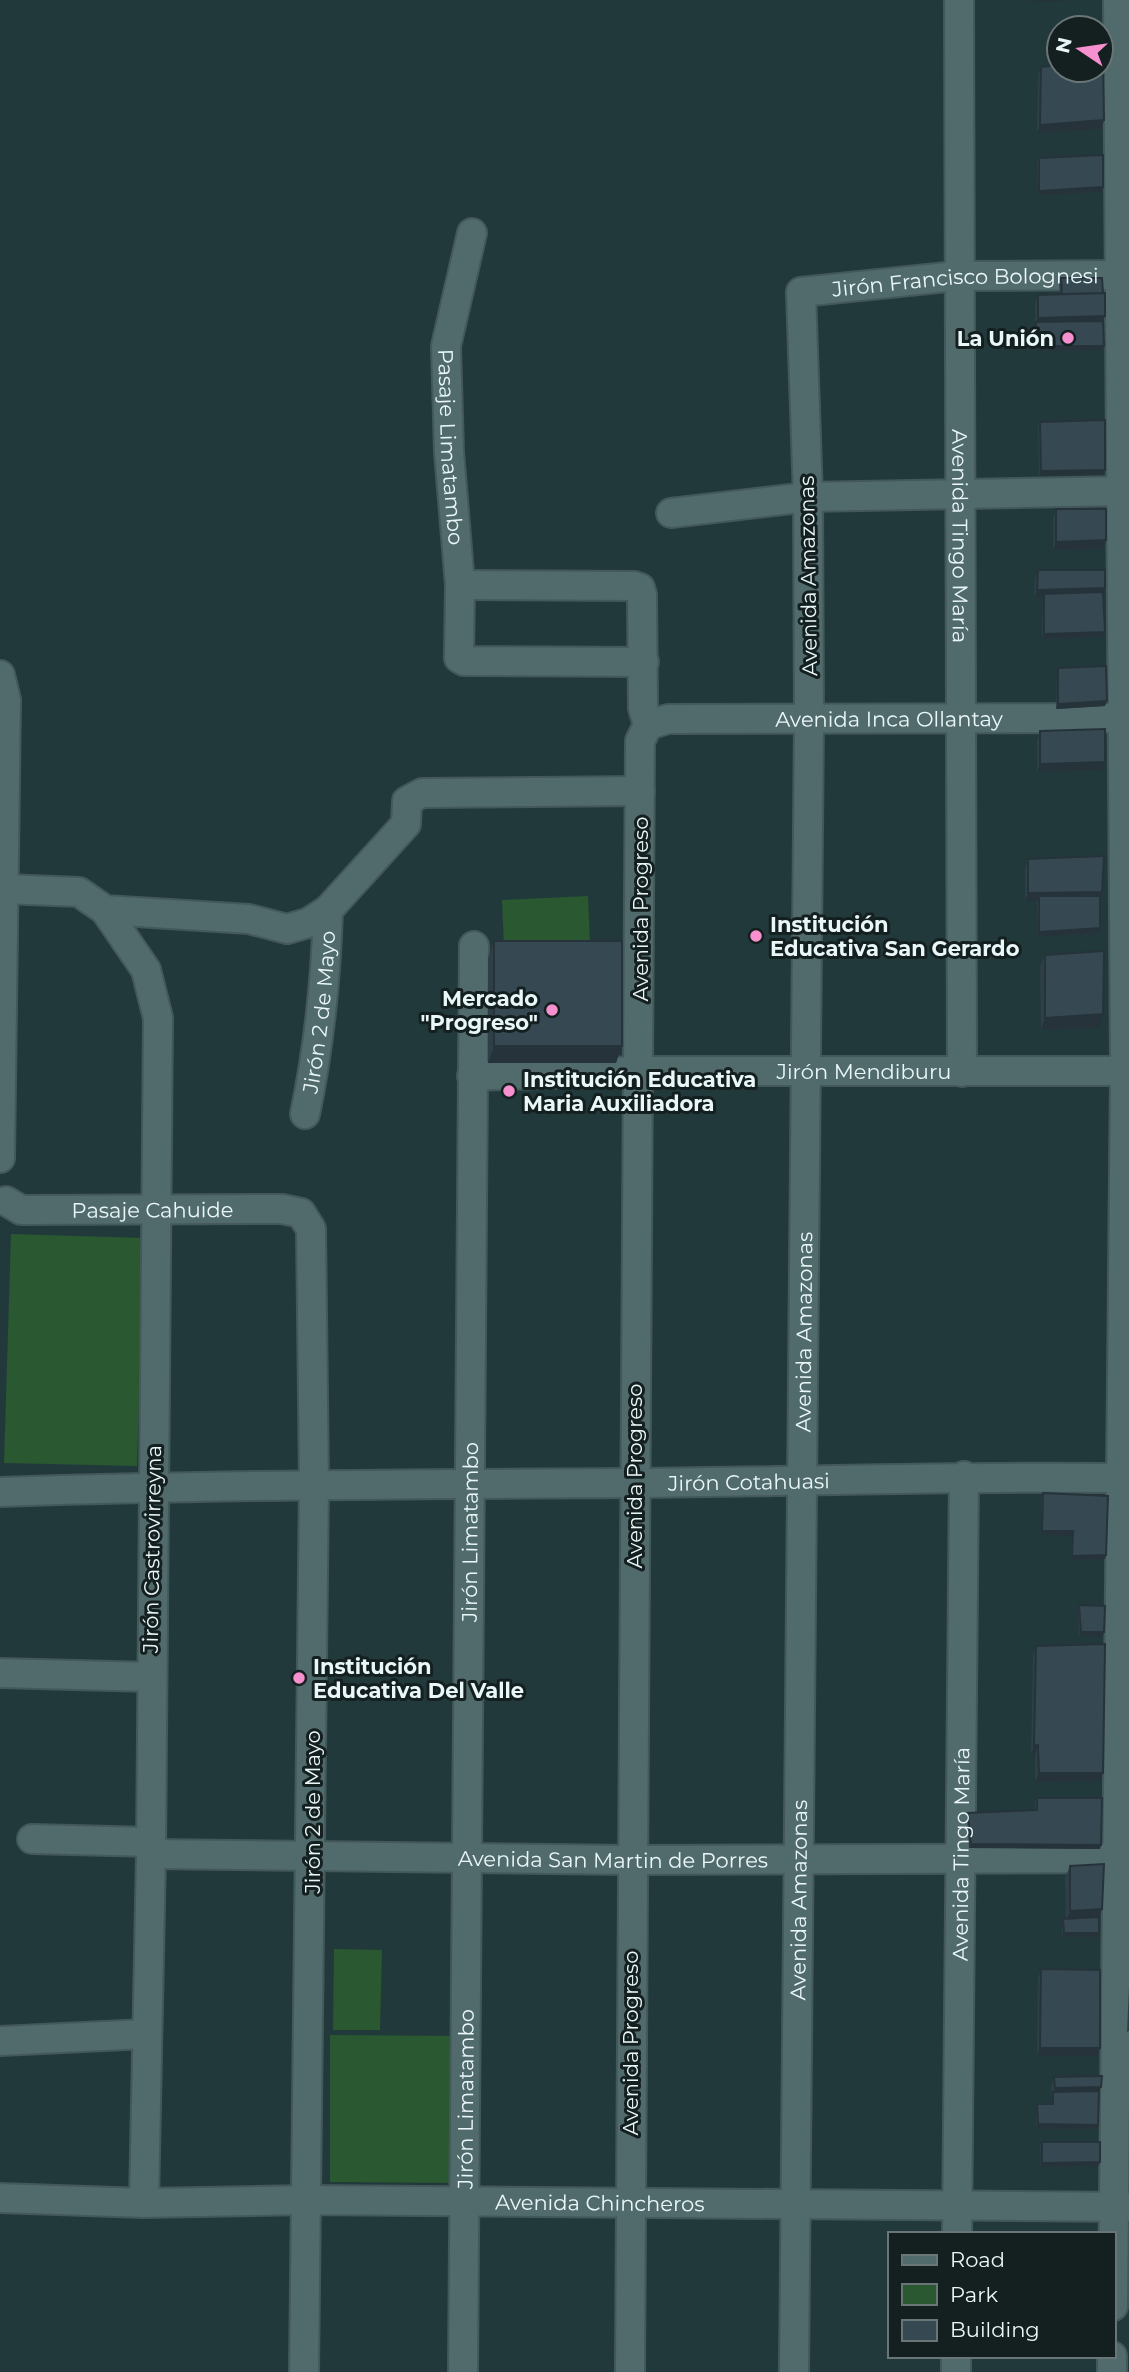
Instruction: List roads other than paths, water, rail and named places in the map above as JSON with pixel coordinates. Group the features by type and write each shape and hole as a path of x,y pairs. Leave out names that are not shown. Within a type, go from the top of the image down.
{"street":[{"name":"Avenida Tingo María","path":"959,0 957,276 963,494 962,1072"},
{"path":"1115,2284 1122,2206 1119,1478 1127,1071 1124,275 1118,0"},
{"name":"Pasaje Limatambo","path":"472,233 446,346 449,452 460,585 459,658 464,661 644,662"},
{"name":"Jirón Francisco Bolognesi","path":"801,292 957,276 1124,275"},
{"name":"Avenida Amazonas","path":"794,2372 809,719 808,497 801,292"},
{"path":"671,513 808,497 1125,491"},
{"name":"Avenida Progreso","path":"460,585 634,586 640,588 642,595 643,708 648,725 640,741 629,2372"},
{"path":"0,675 6,700 0,1158"},
{"name":"Avenida Inca Ollantay","path":"648,725 668,719 1126,718"},
{"path":"4,889 79,892 105,910 249,919 287,929 308,923 328,910 405,824 407,800 422,793 640,791"},
{"name":"Jirón Castrovirreyna","path":"105,910 146,970 158,1018 151,1848 144,2203"},
{"name":"Jirón 2 de Mayo","path":"305,1114 315,1062 327,953 328,910"},
{"name":"Jirón Limatambo","path":"463,2372 462,2202 471,1483 474,946"},
{"name":"Jirón Mendiburu","path":"472,1076 639,1072 1127,1071"},
{"name":"Pasaje Cahuide","path":"2,1205 20,1210 282,1209 301,1213"},
{"name":"Jirón 2 de Mayo","path":"301,1213 311,1229 314,1483 312,1856 304,2372"},
{"name":"Avenida Tingo María","path":"957,2232 964,1476"},
{"name":"Jirón Cotahuasi","path":"0,1492 314,1483 634,1483 964,1476 1119,1478"},
{"path":"0,1673 151,1677"},
{"name":"Avenida San Martin de Porres","path":"32,1839 312,1856 631,1860 961,1857 1122,1846"},
{"path":"0,2041 146,2034"},
{"name":"Avenida Chincheros","path":"0,2198 144,2203 308,2200 1122,2206"}],"place":[{"name":"La Unión","path":"1068,338"},
{"name":"Institución Educativa San Gerardo","path":"756,936"},
{"name":"Mercado \"Progreso\"","path":"552,1010"},
{"name":"Institución Educativa Maria Auxiliadora","path":"509,1091"},
{"name":"Institución Educativa Del Valle","path":"299,1678"}]}
